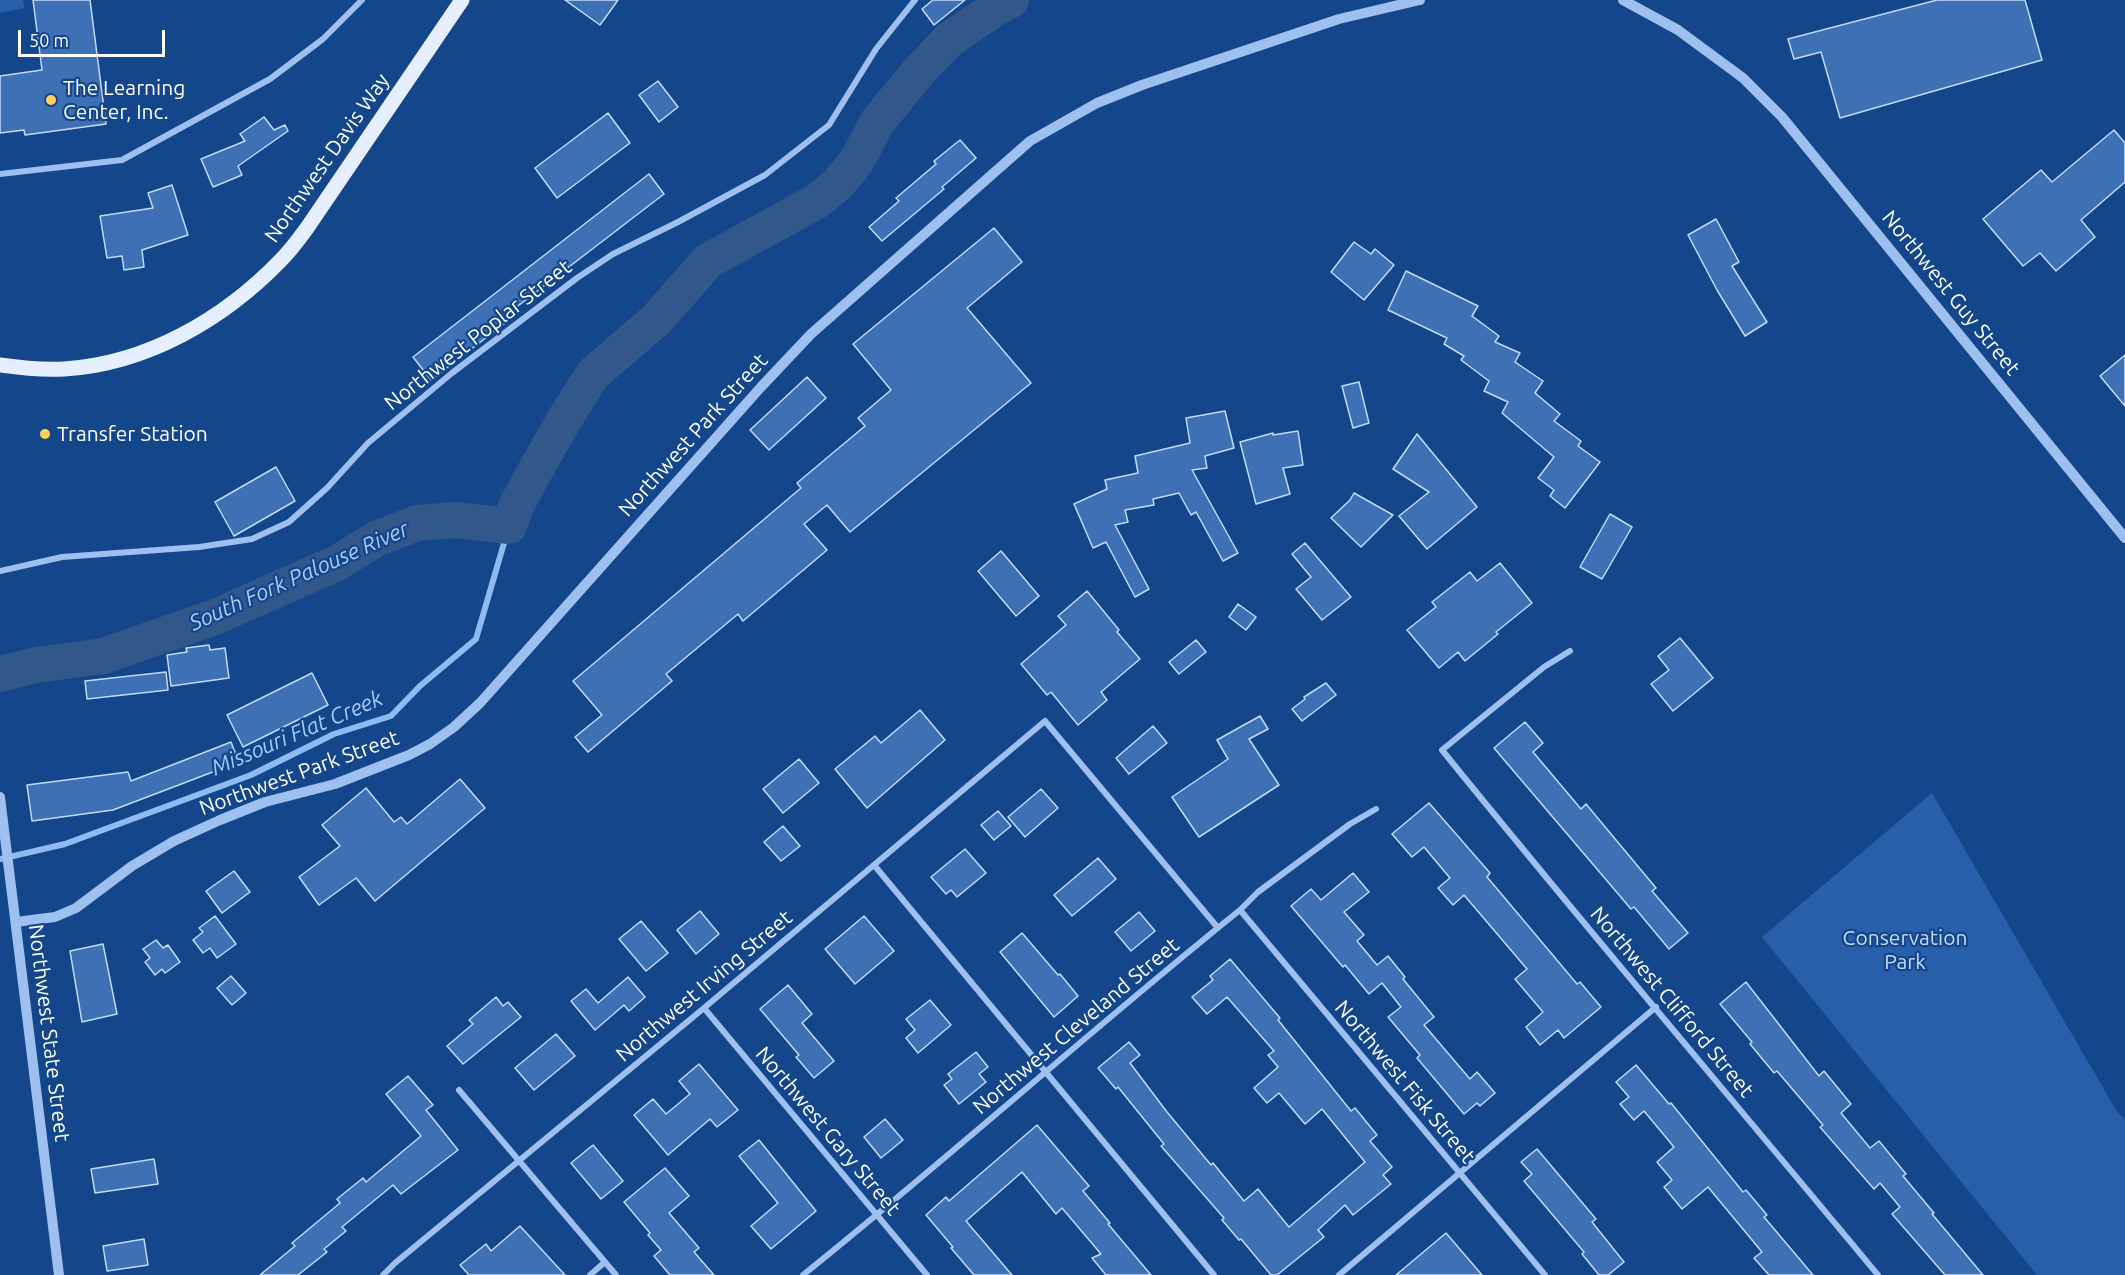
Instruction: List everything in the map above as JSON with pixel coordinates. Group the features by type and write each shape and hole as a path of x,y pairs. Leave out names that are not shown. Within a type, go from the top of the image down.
{"main road":[{"name":"Northwest Davis Way","path":"0,365 64,369 108,363 165,343 226,308 282,259 307,228 462,0"}],"street":[{"path":"0,174 122,160 270,79 323,39 363,0"},
{"name":"Northwest Poplar Street","path":"0,571 62,557 199,548 252,539 289,522 327,488 368,443 452,373 577,278 613,254 765,175 829,125 876,49 915,0"},
{"name":"Northwest Park Street","path":"16,922 55,916 76,908 132,866 174,841 265,802 334,784 409,755 454,727 487,696 760,387 811,334 1030,141 1097,103 1142,85 1339,19 1420,0"},
{"name":"Northwest Guy Street","path":"1623,0 1678,30 1743,78 1789,125 2125,537"},
{"name":"Northwest Clifford Street","path":"1570,651 1544,667 1442,750 1550,883 1878,1275"},
{"name":"Northwest Irving Street","path":"383,1275 1045,721 1218,928"},
{"name":"Northwest State Street","path":"0,796 1,819 16,922 59,1275"},
{"name":"Northwest Cleveland Street","path":"803,1275 877,1216 1240,910 1258,892 1350,824 1376,809"},
{"path":"874,865 1214,1275"},
{"name":"Northwest Fisk Street","path":"1240,910 1545,1275"},
{"path":"1339,1275 1656,1007"},
{"name":"Northwest Gary Street","path":"704,1008 927,1275"},
{"path":"459,1090 616,1275"},
{"path":"590,1275 605,1262"}],"green space":[{"path":"0,0 23,0 24,8 0,13"},
{"name":"Conservation Park","path":"1932,793 2116,1110 2125,1120 2125,1275 2037,1275 1762,937"}],"building":[{"name":"The Learning Center, Inc.","path":"33,0 90,0 106,124 25,135 24,130 0,133 0,76 42,70"},
{"path":"565,0 618,0 600,25"},
{"path":"933,0 965,0 934,25 922,9"},
{"path":"1937,0 2025,0 2042,60 1840,118 1821,52 1794,59 1788,39"},
{"path":"658,81 678,107 659,122 639,95"},
{"path":"608,113 630,143 557,198 535,168"},
{"path":"264,117 274,130 285,125 288,131 238,166 242,175 213,187 201,159 245,141 240,134"},
{"path":"2114,130 2125,143 2125,182 2081,220 2095,237 2056,271 2040,253 2023,266 1983,219 2041,170 2052,182"},
{"path":"960,140 976,158 942,187 944,189 882,241 869,227 899,201 896,198 936,164 934,161"},
{"path":"649,174 664,194 501,319 504,324 431,380 413,357"},
{"path":"172,185 188,235 142,250 144,267 124,270 122,256 107,258 100,216 153,208 148,193"},
{"path":"1716,219 1739,262 1732,266 1767,322 1745,336 1688,235"},
{"path":"994,228 1022,262 967,308 1031,383 850,532 827,505 804,524 827,550 743,621 738,614 666,674 672,681 588,752 575,737 602,715 573,681 801,488 797,483 865,426 858,418 891,390 853,344"},
{"path":"1354,242 1371,254 1375,249 1394,265 1364,300 1331,272"},
{"path":"1406,271 1478,306 1472,316 1499,336 1495,342 1520,353 1515,362 1543,381 1535,393 1560,414 1554,421 1581,441 1578,446 1600,462 1565,508 1550,496 1554,490 1538,478 1554,457 1502,413 1508,402 1484,391 1489,381 1461,360 1464,356 1444,344 1447,338 1388,310"},
{"path":"2125,355 2125,406 2100,376"},
{"path":"807,377 826,398 769,450 750,430"},
{"path":"1359,382 1369,423 1353,428 1342,386"},
{"path":"1225,411 1234,448 1205,456 1207,468 1192,470 1238,553 1223,561 1196,512 1191,515 1179,493 1153,499 1154,505 1125,510 1128,522 1115,525 1149,589 1135,597 1106,542 1093,548 1074,504 1107,489 1105,480 1138,473 1135,456 1190,443 1186,418"},
{"path":"1298,431 1303,465 1283,468 1290,494 1256,504 1240,442 1273,433 1273,435"},
{"path":"1417,434 1477,507 1427,549 1399,516 1429,492 1393,469"},
{"path":"276,467 295,501 234,536 215,502"},
{"path":"1354,493 1393,515 1361,547 1331,518"},
{"path":"1610,514 1632,527 1602,579 1580,567"},
{"path":"1305,543 1351,597 1322,620 1296,589 1311,577 1292,554"},
{"path":"1001,551 1039,596 1016,616 978,571"},
{"path":"1500,563 1532,603 1465,661 1458,652 1439,668 1407,630 1436,607 1432,602 1470,572 1477,581"},
{"path":"1087,591 1140,659 1101,692 1107,700 1078,725 1051,692 1047,695 1021,664 1066,625 1058,616"},
{"path":"1238,604 1256,617 1246,630 1229,617"},
{"path":"1680,638 1713,678 1673,711 1651,684 1669,670 1658,656"},
{"path":"1196,640 1206,652 1179,674 1169,662"},
{"path":"209,645 210,650 225,648 229,678 171,686 167,655 187,652 186,648"},
{"path":"166,672 168,690 87,699 85,681"},
{"path":"312,673 328,705 243,747 227,715"},
{"path":"1326,683 1336,695 1302,721 1292,709 1305,699 1304,697"},
{"path":"920,710 945,740 867,808 835,769 875,736 881,743"},
{"path":"1260,716 1268,729 1249,739 1279,785 1199,837 1172,797 1228,759 1217,740"},
{"path":"1525,722 1543,743 1533,752 1581,809 1586,804 1656,888 1652,891 1688,933 1669,949 1634,907 1631,909 1494,748"},
{"path":"1153,726 1167,743 1129,774 1116,758"},
{"path":"231,742 239,762 113,810 32,821 27,785 128,772 131,781"},
{"path":"799,759 819,783 783,813 763,789"},
{"path":"460,779 485,808 375,901 356,878 319,905 299,877 340,846 322,825 366,788 394,822 401,817 407,824"},
{"path":"1041,789 1058,808 1025,837 1008,817"},
{"path":"1429,803 1490,873 1487,877 1577,984 1580,982 1601,1007 1564,1038 1558,1030 1540,1045 1526,1027 1543,1012 1515,979 1527,969 1464,895 1453,905 1438,888 1450,878 1424,847 1412,857 1392,834"},
{"path":"998,811 1011,826 994,840 981,825"},
{"path":"783,826 800,846 781,861 764,842"},
{"path":"965,849 986,873 957,897 951,890 946,894 931,877"},
{"path":"1098,858 1116,879 1072,916 1054,895"},
{"path":"234,871 250,892 222,913 206,891"},
{"path":"1353,873 1369,892 1344,912 1364,935 1357,941 1377,965 1388,956 1405,977 1403,979 1434,1017 1424,1025 1470,1079 1477,1072 1495,1093 1480,1106 1477,1103 1464,1114 1417,1058 1420,1055 1388,1017 1401,1007 1382,983 1369,994 1291,906 1311,889 1321,900"},
{"path":"700,911 719,934 696,954 677,930"},
{"path":"1139,912 1155,931 1131,951 1115,932"},
{"path":"215,916 236,944 217,958 210,948 203,953 193,940 203,932 199,928"},
{"path":"864,916 894,951 855,984 825,949"},
{"path":"641,921 668,953 646,971 619,939"},
{"path":"1022,933 1078,996 1054,1017 1000,952"},
{"path":"156,940 163,948 168,945 180,962 165,973 162,969 155,975 145,962 150,958 143,949"},
{"path":"103,944 117,1014 82,1022 70,951"},
{"path":"1230,959 1280,1018 1278,1020 1351,1111 1355,1108 1377,1135 1370,1141 1392,1167 1383,1175 1391,1184 1353,1215 1345,1205 1318,1230 1324,1237 1277,1275 1271,1275 1241,1239 1239,1240 1222,1220 1224,1218 1161,1146 1164,1144 1118,1087 1116,1089 1098,1068 1129,1042 1140,1055 1130,1063 1211,1165 1213,1163 1244,1201 1258,1189 1289,1227 1365,1162 1322,1109 1305,1124 1279,1093 1267,1103 1254,1088 1278,1067 1268,1055 1274,1051 1227,997 1207,1014 1192,997 1213,980 1210,976"},
{"path":"231,976 246,993 232,1005 217,988"},
{"path":"628,977 645,997 629,1011 624,1005 595,1030 571,1001 586,989 598,1003"},
{"path":"1746,982 1819,1076 1824,1071 1851,1104 1841,1113 1870,1148 1879,1141 1906,1174 1903,1176 1934,1213 1932,1214 1983,1275 1945,1275 1892,1214 1900,1207 1880,1183 1874,1189 1820,1127 1823,1125 1777,1071 1774,1073 1750,1044 1752,1042 1720,1004"},
{"path":"788,985 812,1014 802,1023 834,1061 814,1078 796,1057 799,1055 760,1009"},
{"path":"496,997 503,1006 508,1002 521,1017 463,1064 447,1046 473,1024 469,1020"},
{"path":"930,1000 951,1025 918,1053 906,1038 915,1030 906,1019"},
{"path":"556,1034 575,1056 534,1090 515,1068"},
{"path":"976,1052 988,1067 979,1074 986,1082 959,1104 944,1085 952,1079 948,1074"},
{"path":"699,1064 738,1110 717,1127 710,1119 668,1155 634,1115 653,1099 666,1114 690,1094 679,1081"},
{"path":"1636,1065 1669,1104 1671,1103 1743,1192 1746,1190 1767,1215 1764,1217 1813,1275 1769,1275 1754,1258 1762,1252 1708,1187 1682,1209 1664,1187 1672,1180 1657,1162 1674,1147 1644,1111 1634,1120 1620,1104 1629,1097 1616,1082"},
{"path":"408,1076 433,1105 426,1110 458,1150 401,1194 393,1185 342,1227 346,1231 324,1249 327,1252 298,1275 260,1275 295,1246 292,1243 340,1203 337,1199 363,1178 366,1182 421,1136 386,1094"},
{"path":"885,1119 903,1140 881,1158 864,1137"},
{"path":"1037,1125 1089,1186 1083,1191 1151,1275 1106,1275 1092,1258 1101,1254 1062,1208 1056,1214 1022,1172 966,1221 1012,1275 974,1275 951,1248 953,1247 926,1215 946,1197 949,1201"},
{"path":"759,1140 816,1211 771,1249 751,1226 778,1203 739,1156"},
{"path":"593,1145 623,1181 601,1199 571,1163"},
{"path":"1537,1149 1596,1219 1592,1222 1624,1262 1608,1275 1599,1275 1582,1254 1584,1252 1524,1181 1532,1174 1521,1162"},
{"path":"154,1159 158,1184 95,1193 91,1169"},
{"path":"665,1168 689,1196 669,1213 699,1248 694,1252 714,1275 670,1275 654,1256 661,1250 624,1202"},
{"path":"520,1226 565,1275 469,1275 460,1265 486,1244 491,1251"},
{"path":"1446,1233 1482,1275 1396,1275"},
{"path":"144,1239 148,1265 107,1271 103,1246"}],"waterway":[{"name":"South Fork Palouse River","path":"0,674 36,665 103,656 215,617 337,563 376,539 417,523 456,520 509,526 516,506 534,473 593,374 656,320 708,261 817,201 837,185 856,162 878,121 920,70 950,39 1011,0"},
{"name":"Missouri Flat Creek","path":"0,859 65,844 251,775 334,734 391,716 420,686 476,639 509,526"}],"place":[{"name":"The Learning Center, Inc.","path":"51,100"},
{"name":"Transfer Station","path":"45,434"}]}
